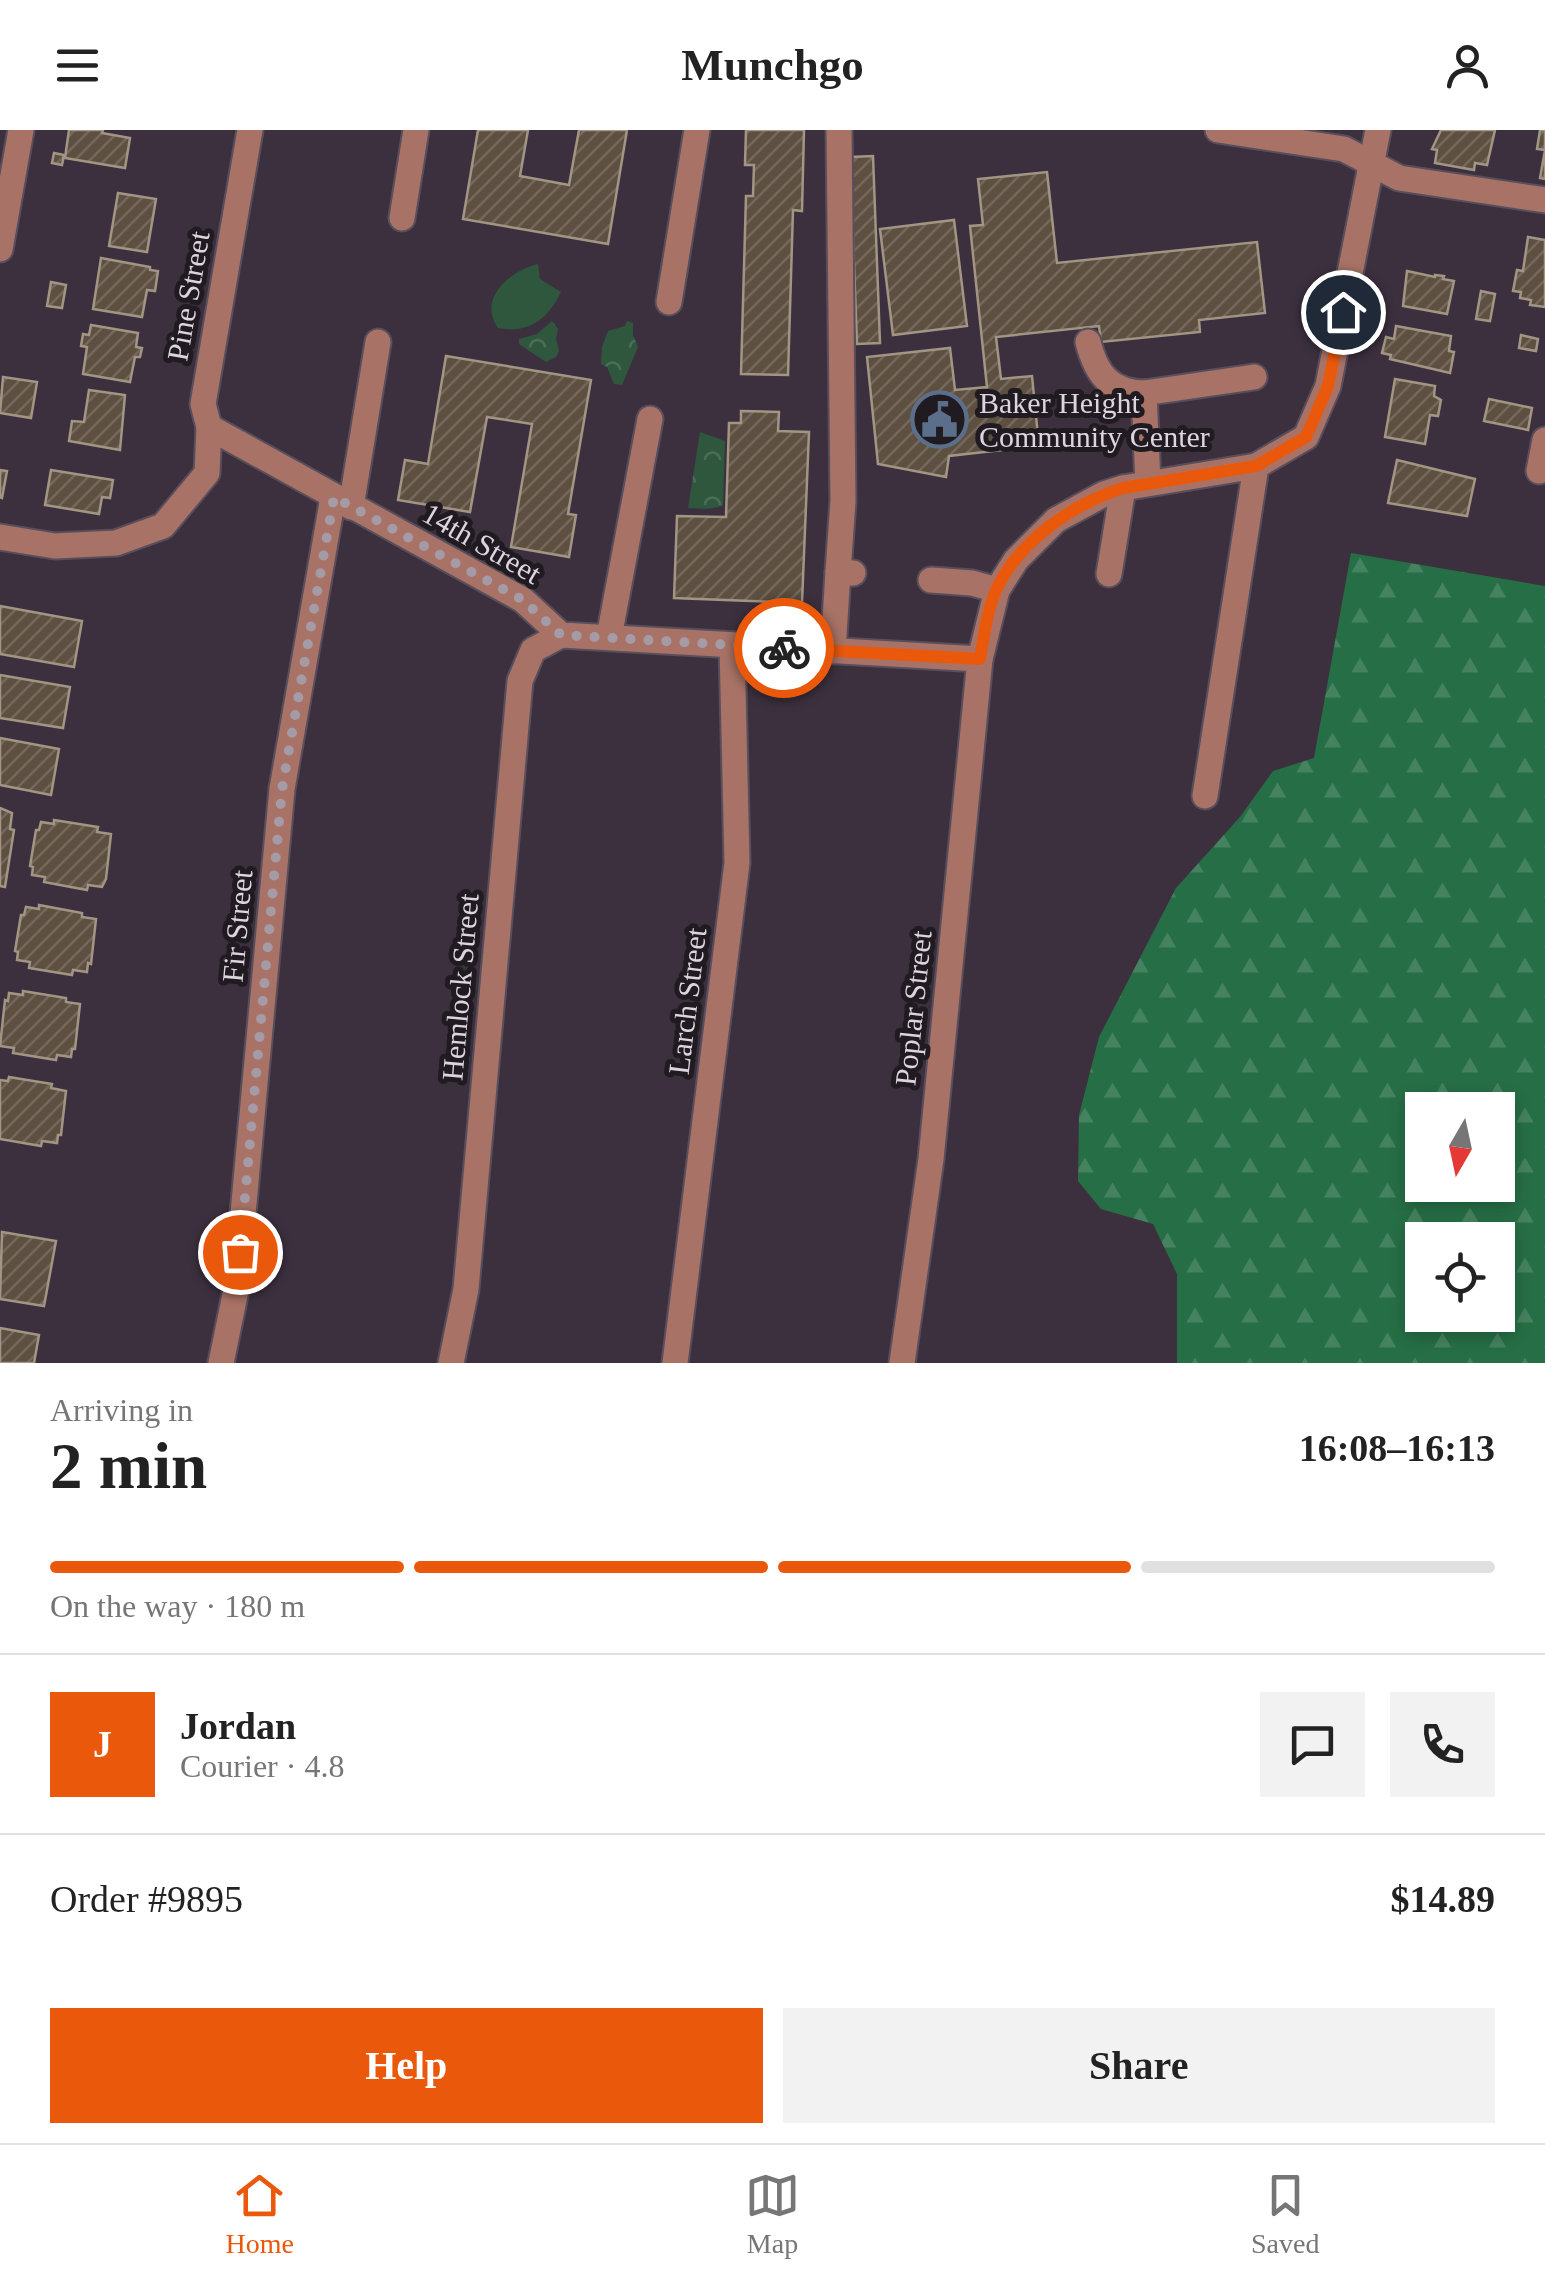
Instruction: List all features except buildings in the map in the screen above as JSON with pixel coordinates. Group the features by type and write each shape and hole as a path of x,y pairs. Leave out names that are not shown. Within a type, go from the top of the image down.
{"street":[{"path":"0,250 20,130"},
{"name":"Pine Street","path":"0,537 55,546 116,544 163,526 207,473 209,428 202,404 250,130"},
{"path":"402,218 416,130"},
{"path":"670,302 697,130"},
{"path":"833,651 846,572 839,130"},
{"path":"1218,130 1344,149 1399,178 1545,200"},
{"path":"931,580 972,583 996,590 1016,560 1056,520 1104,494 1135,485 1256,466 1306,437 1328,386 1378,130"},
{"name":"Fir Street","path":"220,1363 236,1290 282,789 378,342"},
{"path":"1088,342 1094,366 1109,382 1130,392 1254,377"},
{"path":"1109,574 1135,485 1144,393"},
{"path":"609,637 650,418"},
{"name":"14th Street","path":"209,428 523,600 561,635"},
{"path":"1539,471 1545,440"},
{"path":"1205,796 1256,466"},
{"name":"Poplar Street","path":"902,1363 931,1160 980,659 996,590"},
{"path":"561,635 980,659"},
{"name":"Hemlock Street","path":"451,1363 466,1289 520,680 533,650 561,635"},
{"name":"Larch Street","path":"675,1363 737,863 732,645"}],"green space":[{"path":"538,264 540,279 561,292 556,302 544,317 528,326 498,328 491,306 494,296 508,279"},
{"path":"552,321 558,329 559,351 546,362 519,344 519,339 537,334"},
{"path":"627,321 633,323 638,347 622,385 614,384 607,367 601,364 602,347 608,331 625,326"},
{"path":"700,432 725,441 723,506 688,508"},
{"path":"1351,553 1545,586 1545,1363 1177,1363 1177,1274 1153,1224 1101,1209 1078,1181 1079,1115 1099,1037 1176,888 1240,817 1273,771 1314,758"}],"way so far":[{"path":"240,1252 282,789 334,497 523,600 561,635 784,648"}],"place":[{"name":"Baker Height Community Center","path":"940,419"}],"route":[{"path":"784,648 980,659 996,590 1016,560 1056,520 1123,488 1256,466 1306,437 1328,386 1343,312"}]}
